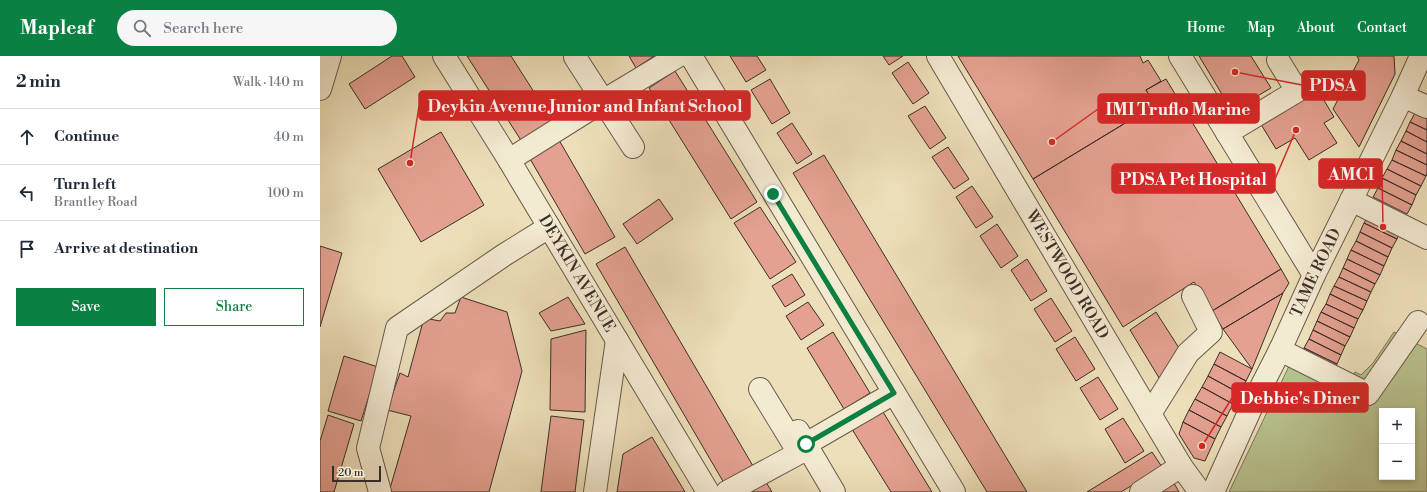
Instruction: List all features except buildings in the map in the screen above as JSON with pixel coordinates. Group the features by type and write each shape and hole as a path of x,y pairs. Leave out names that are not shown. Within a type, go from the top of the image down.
{"street":[{"path":"320,89 330,56"},
{"name":"DEYKIN AVENUE","path":"444,56 509,160 708,492"},
{"path":"509,160 678,56"},
{"path":"691,56 954,492"},
{"name":"WESTWOOD ROAD","path":"938,56 1181,466 1200,492"},
{"path":"1180,56 1314,275"},
{"name":"TAME ROAD","path":"1212,492 1314,275 1403,96 1421,56"},
{"path":"575,57 633,147"},
{"path":"1227,133 1297,91 1278,60"},
{"path":"1403,96 1427,107"},
{"path":"1351,200 1427,238"},
{"path":"380,492 368,448 397,328 504,255 549,227"},
{"path":"1150,414 1188,353 1210,332 1193,296"},
{"path":"1280,350 1368,394 1418,322"},
{"path":"595,492 617,340"},
{"path":"765,385 803,448 834,492"},
{"path":"727,492 894,393"},
{"path":"803,448 823,492"},
{"path":"1141,492 1181,466"}],"green space":[{"path":"1394,332 1427,349 1427,492 1229,492 1290,364 1345,390 1355,372 1361,375 1373,363"}],"place":[{"name":"PDSA","path":"1235,72"},
{"name":"PDSA Pet Hospital","path":"1296,130"},
{"name":"IMI Truflo Marine","path":"1052,142"},
{"name":"Deykin Avenue Junior and Infant School","path":"410,163"},
{"name":"AMCI","path":"1383,227"},
{"name":"Debbie's Diner","path":"1202,446"}],"route":[{"path":"773,194 894,393 806,444"}]}
